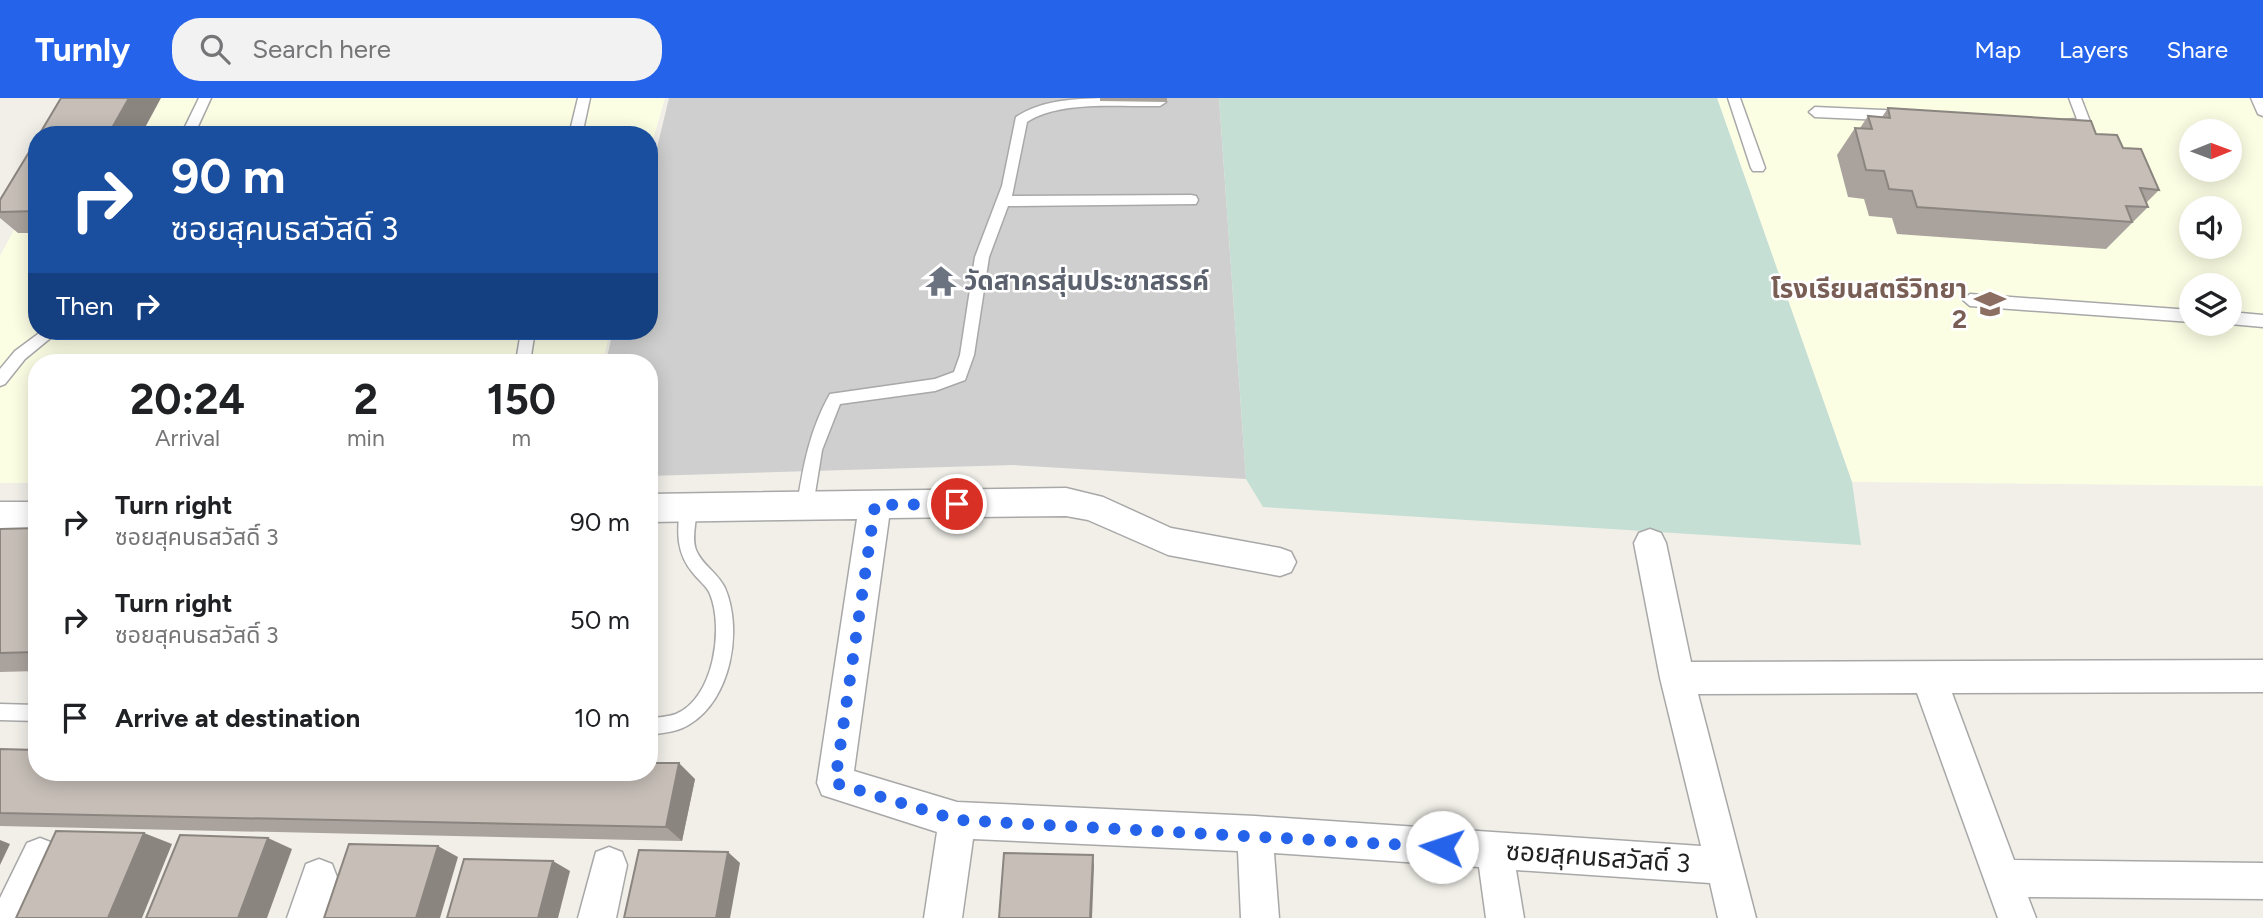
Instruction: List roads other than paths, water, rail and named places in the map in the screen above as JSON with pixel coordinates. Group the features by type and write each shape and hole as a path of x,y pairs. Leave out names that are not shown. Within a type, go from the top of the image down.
{"street":[{"path":"658,508 1066,502 1092,507 1168,541 1280,562"},
{"name":"ซอยสุคนธสวัสดิ์ 3","path":"875,505 835,783 957,820 1255,834 1725,866"},
{"path":"0,516 28,516"},
{"path":"1650,543 1677,678 1737,918"},
{"path":"1677,678 2263,676"},
{"path":"1929,678 2017,918"},
{"path":"943,918 957,820"},
{"path":"1255,834 1260,918"},
{"path":"1495,850 1505,918"},
{"path":"10,918 40,856"},
{"path":"597,918 609,865"},
{"path":"306,918 319,877"},
{"path":"2002,878 2263,881"}],"lane":[{"path":"191,126 205,98"},
{"path":"577,126 584,98"},
{"path":"1734,98 1758,168"},
{"path":"2058,123 2085,124 2075,98"},
{"path":"2257,98 2263,111"},
{"path":"805,506 810,467 823,418 835,398 935,385 960,376 967,355 982,257 1009,186 1021,120 1028,112 1048,105 1160,102"},
{"path":"1815,113 1923,117"},
{"path":"1003,201 1191,200"},
{"path":"1970,300 2179,315"},
{"path":"2242,319 2263,321"},
{"path":"0,380 20,355 40,340"},
{"path":"658,725 684,719 709,697 720,664 724,626 718,589 694,564 685,549 688,507"},
{"path":"0,712 28,713"}],"place":[{"name":"วัดสาครสุ่นประชาสรรค์","path":"941,281"},
{"name":"โรงเรียนสตรีวิทยา 2","path":"1990,304"}]}
